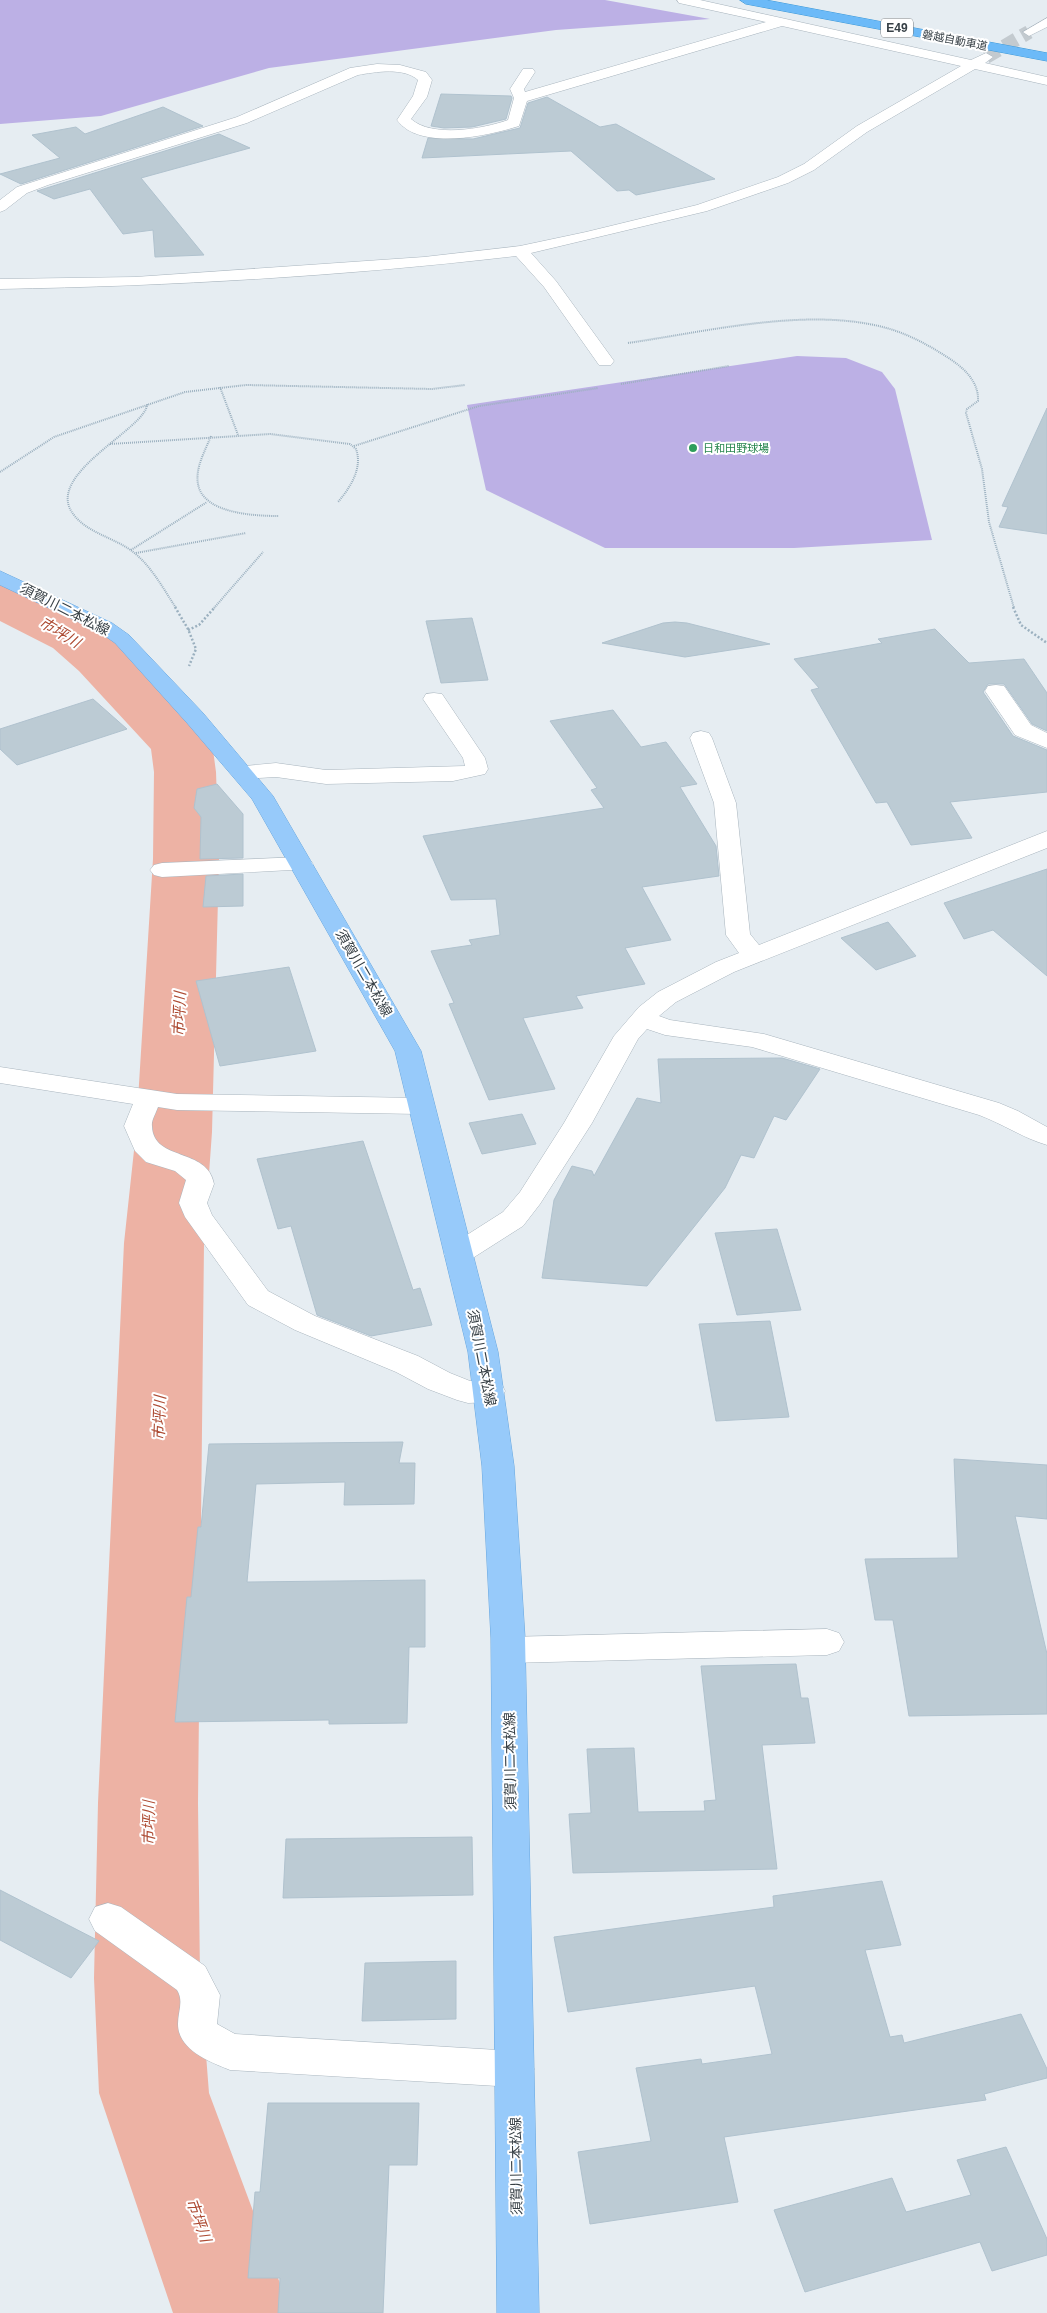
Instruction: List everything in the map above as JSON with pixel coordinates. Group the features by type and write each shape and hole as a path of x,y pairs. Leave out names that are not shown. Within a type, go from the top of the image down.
{"highway":[{"name":"磐越自動車道","path":"746,0 1047,57"},
{"name":"磐越自動車道","path":"799,0 1047,47"}],"main road":[{"name":"須賀川二本松線","path":"0,577 104,627 122,639 242,772 262,796 408,1051 420,1106 483,1352 490,1391 500,1487 509,1650 518,2313"}],"street":[{"path":"683,0 781,22 980,60 1047,81"},
{"path":"521,98 781,22"},
{"path":"1029,32 1047,22"},
{"path":"0,284 76,284 236,276 424,262 520,251 595,235 702,208 783,180 809,168 862,129 980,60"},
{"path":"0,207 22,190 242,120 355,71 388,68 421,75 425,80 420,97 404,120 416,129 432,132 483,132 514,123 521,98 517,89 528,72"},
{"path":"520,251 550,284 601,354"},
{"path":"996,691 1023,730 1047,741"},
{"path":"242,772 276,770 326,777 470,772 477,769 474,758 434,699"},
{"path":"701,738 725,803 738,935 754,956"},
{"path":"458,1254 498,1231 518,1212 578,1123 612,1060 643,1018 667,997 688,984 754,956 1032,847 1047,838"},
{"path":"162,870 301,864"},
{"path":"643,1018 665,1027 754,1040 989,1109 1011,1118 1022,1127 1034,1133 1047,1136"},
{"path":"0,1075 177,1102 420,1106"},
{"path":"148,1098 138,1126 145,1145 156,1156 185,1165 199,1178 200,1184 193,1203 199,1217 258,1298 305,1323 407,1364 439,1381 468,1392 490,1391"},
{"path":"509,1650 827,1642"},
{"path":"108,1920 191,1978 201,1995 197,2026 202,2037 230,2052 514,2069"}],"path":[{"path":"601,354 781,321 829,319 880,325 937,349 958,364 977,388 978,401 967,409 966,413 982,469 988,522 1021,625 1047,643"},
{"path":"616,385 729,366"},
{"path":"0,472 48,440 172,395 246,385 432,389 465,385"},
{"path":"110,444 211,436 284,434 354,446 479,406 606,386"},
{"path":"220,387 238,435"},
{"path":"147,404 148,406 143,414 77,475 68,499 69,507 72,514 86,525 136,553 172,600 196,648 193,661 184,670"},
{"path":"211,436 199,469 197,483 199,492 208,502 234,512 279,516"},
{"path":"338,502 353,483 357,473 354,446"},
{"path":"130,550 208,502"},
{"path":"136,553 246,533"},
{"path":"188,630 199,625 263,552"}],"shaded area":[{"path":"0,0 605,0 710,19 556,30 269,68 101,116 0,124"},
{"name":"日和田野球場","path":"797,356 846,358 882,372 895,389 932,540 794,548 605,548 486,490 467,405"}],"building":[{"path":"441,94 511,96 512,98 506,119 472,127 444,128 431,126"},
{"path":"547,97 600,127 616,124 715,179 636,195 629,190 617,191 571,151 422,158 428,138 473,139 520,128 528,103"},
{"path":"163,107 203,126 21,184 0,174 60,158 32,135 76,127 85,134"},
{"path":"219,134 250,148 141,178 204,255 155,257 153,230 123,234 90,189 54,199 37,191"},
{"path":"1047,408 1047,534 999,527 1008,507 1002,506"},
{"path":"472,618 488,680 441,683 426,621"},
{"path":"663,623 687,623 770,644 685,657 602,643"},
{"path":"935,629 969,663 1024,659 1047,693 1047,731 1032,724 1004,684 988,684 983,692 1013,736 1047,750 1047,792 950,802 972,838 911,845 887,802 876,803 811,690 819,688 794,659 882,643 878,639"},
{"path":"93,699 127,729 17,765 0,749 0,729"},
{"path":"613,710 641,747 666,742 697,784 680,787 716,846 719,876 642,887 671,940 625,948 645,984 576,996 583,1008 523,1018 555,1089 489,1100 449,1004 454,1003 431,951 472,945 469,940 500,935 496,899 451,900 423,836 604,808 591,790 597,788 550,721"},
{"path":"217,784 243,814 243,858 200,859 201,817 194,808 197,789"},
{"path":"1047,869 1047,976 993,930 964,939 944,903"},
{"path":"243,874 243,906 203,907 206,876"},
{"path":"888,922 916,956 876,970 841,938"},
{"path":"289,967 316,1051 220,1066 196,981"},
{"path":"782,1058 820,1069 786,1120 774,1116 754,1158 741,1155 725,1188 647,1286 542,1278 554,1200 572,1166 592,1171 594,1176 637,1098 661,1103 658,1059"},
{"path":"522,1114 536,1144 482,1154 469,1123"},
{"path":"363,1141 413,1290 420,1288 432,1325 371,1336 317,1315 291,1226 278,1229 257,1159"},
{"path":"777,1229 801,1310 737,1315 715,1233"},
{"path":"770,1321 789,1417 716,1421 699,1324"},
{"path":"403,1442 399,1463 415,1463 414,1504 344,1505 345,1482 256,1484 247,1582 425,1580 425,1647 409,1647 407,1723 329,1724 329,1720 175,1722 187,1597 191,1597 198,1527 201,1527 209,1444"},
{"path":"954,1459 1047,1465 1047,1519 1015,1516 1047,1654 1047,1714 909,1716 893,1620 875,1620 865,1559 958,1558"},
{"path":"796,1664 801,1698 808,1698 815,1743 762,1745 777,1869 573,1873 569,1814 591,1813 587,1749 634,1748 638,1812 705,1811 704,1801 716,1800 701,1666"},
{"path":"472,1837 473,1895 283,1898 286,1839"},
{"path":"882,1881 901,1945 865,1950 890,2037 902,2035 904,2043 1021,2014 1047,2069 1047,2078 984,2094 986,2100 724,2137 738,2202 590,2224 578,2152 651,2141 636,2068 701,2059 702,2064 772,2054 755,1986 568,2012 554,1937 774,1907 773,1896"},
{"path":"0,1890 99,1941 71,1978 0,1940"},
{"path":"456,1961 456,2019 362,2021 365,1963"},
{"path":"268,2103 419,2103 417,2165 389,2165 383,2313 278,2313 280,2278 248,2278 255,2192 260,2192"},
{"path":"1006,2147 1047,2239 1047,2255 992,2271 980,2242 805,2292 774,2210 892,2178 906,2212 971,2195 957,2160"}],"waterway":[{"name":"市坪川","path":"0,599 73,636 100,659 175,739 182,750 185,772 186,859 174,1132 164,1243 148,1803 147,1978 154,2093 232,2313"}],"tunnel":[{"path":"986,57 1029,32"}],"place":[{"name":"日和田野球場","path":"693,448"}]}
